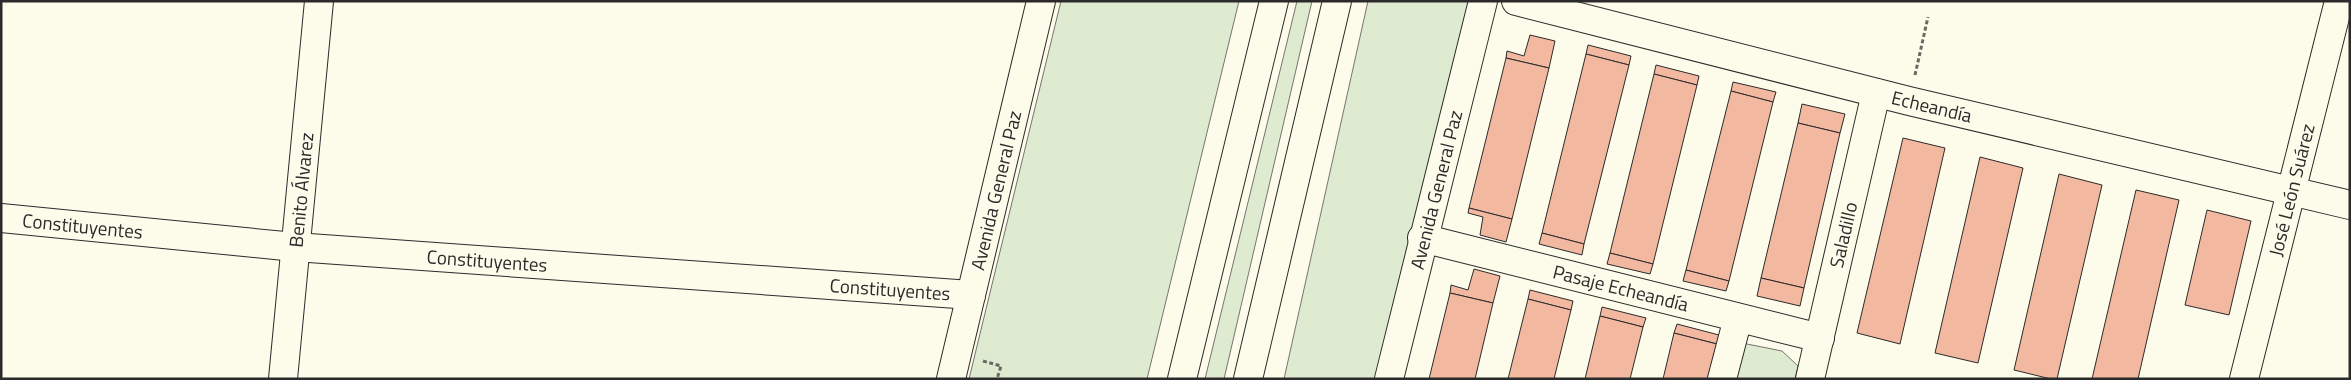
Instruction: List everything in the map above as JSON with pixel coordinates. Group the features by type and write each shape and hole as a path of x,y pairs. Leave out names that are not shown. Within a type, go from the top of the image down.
{"main road":[{"name":"Benito Álvarez","path":"283,379 319,1"},
{"name":"Avenida General Paz","path":"950,379 972,295 1041,1"},
{"path":"1182,379 1274,1"},
{"path":"1248,379 1337,1"},
{"name":"Avenida General Paz","path":"1389,379 1422,238 1483,1"},
{"name":"Echeandía","path":"1516,1 1909,101 2350,205"},
{"name":"José León Suárez","path":"2244,379 2339,1"},
{"name":"Saladillo","path":"1810,379 1876,92"},
{"name":"Constituyentes","path":"1,218 295,247 972,295"},
{"name":"Pasaje Echeandía","path":"1422,238 1820,338"},
{"path":"1722,379 1738,318"}],"path":[{"path":"1909,101 1928,17"}],"green space":[{"path":"1061,1 1239,1 1147,379 969,379"},
{"path":"1297,1 1312,1 1224,379 1205,379"},
{"path":"1368,1 1471,1 1381,379 1284,379"},
{"path":"1742,343 1782,351 1798,366 1795,379 1736,379"}],"building":[{"path":"1530,35 1555,41 1549,68 1506,58 1507,51 1524,56"},
{"path":"1588,45 1631,56 1629,65 1586,54"},
{"path":"1586,54 1629,65 1584,244 1542,233"},
{"path":"1506,58 1549,68 1512,219 1469,208"},
{"path":"1656,65 1699,76 1697,85 1654,74"},
{"path":"1654,74 1697,85 1653,264 1610,253"},
{"path":"1733,82 1776,92 1773,102 1731,91"},
{"path":"1731,91 1773,102 1729,281 1686,270"},
{"path":"1802,104 1845,114 1840,133 1798,123"},
{"path":"1798,123 1840,133 1804,288 1761,278"},
{"path":"1903,138 1945,148 1900,344 1857,333"},
{"path":"1980,157 2023,168 1978,363 1935,353"},
{"path":"2059,174 2102,185 2057,379 2051,379 2014,370"},
{"path":"2136,190 2179,200 2138,379 2092,379"},
{"path":"1469,208 1512,219 1506,242 1480,235 1483,217 1468,213"},
{"path":"2207,210 2251,221 2229,315 2185,305"},
{"path":"1542,233 1584,244 1582,255 1539,244"},
{"path":"1610,253 1653,264 1650,274 1607,264"},
{"path":"1474,269 1500,276 1493,303 1450,293 1451,285 1468,290"},
{"path":"1686,270 1729,281 1726,291 1683,281"},
{"path":"1761,278 1804,288 1800,306 1757,296"},
{"path":"1530,290 1573,301 1571,310 1528,299"},
{"path":"1450,293 1493,303 1475,379 1429,379"},
{"path":"1528,299 1571,310 1554,379 1508,379"},
{"path":"1602,307 1646,318 1643,327 1600,316"},
{"path":"1600,316 1643,327 1630,379 1585,379"},
{"path":"1677,324 1719,335 1717,344 1674,333"},
{"path":"1674,333 1717,344 1708,379 1663,379"}]}
